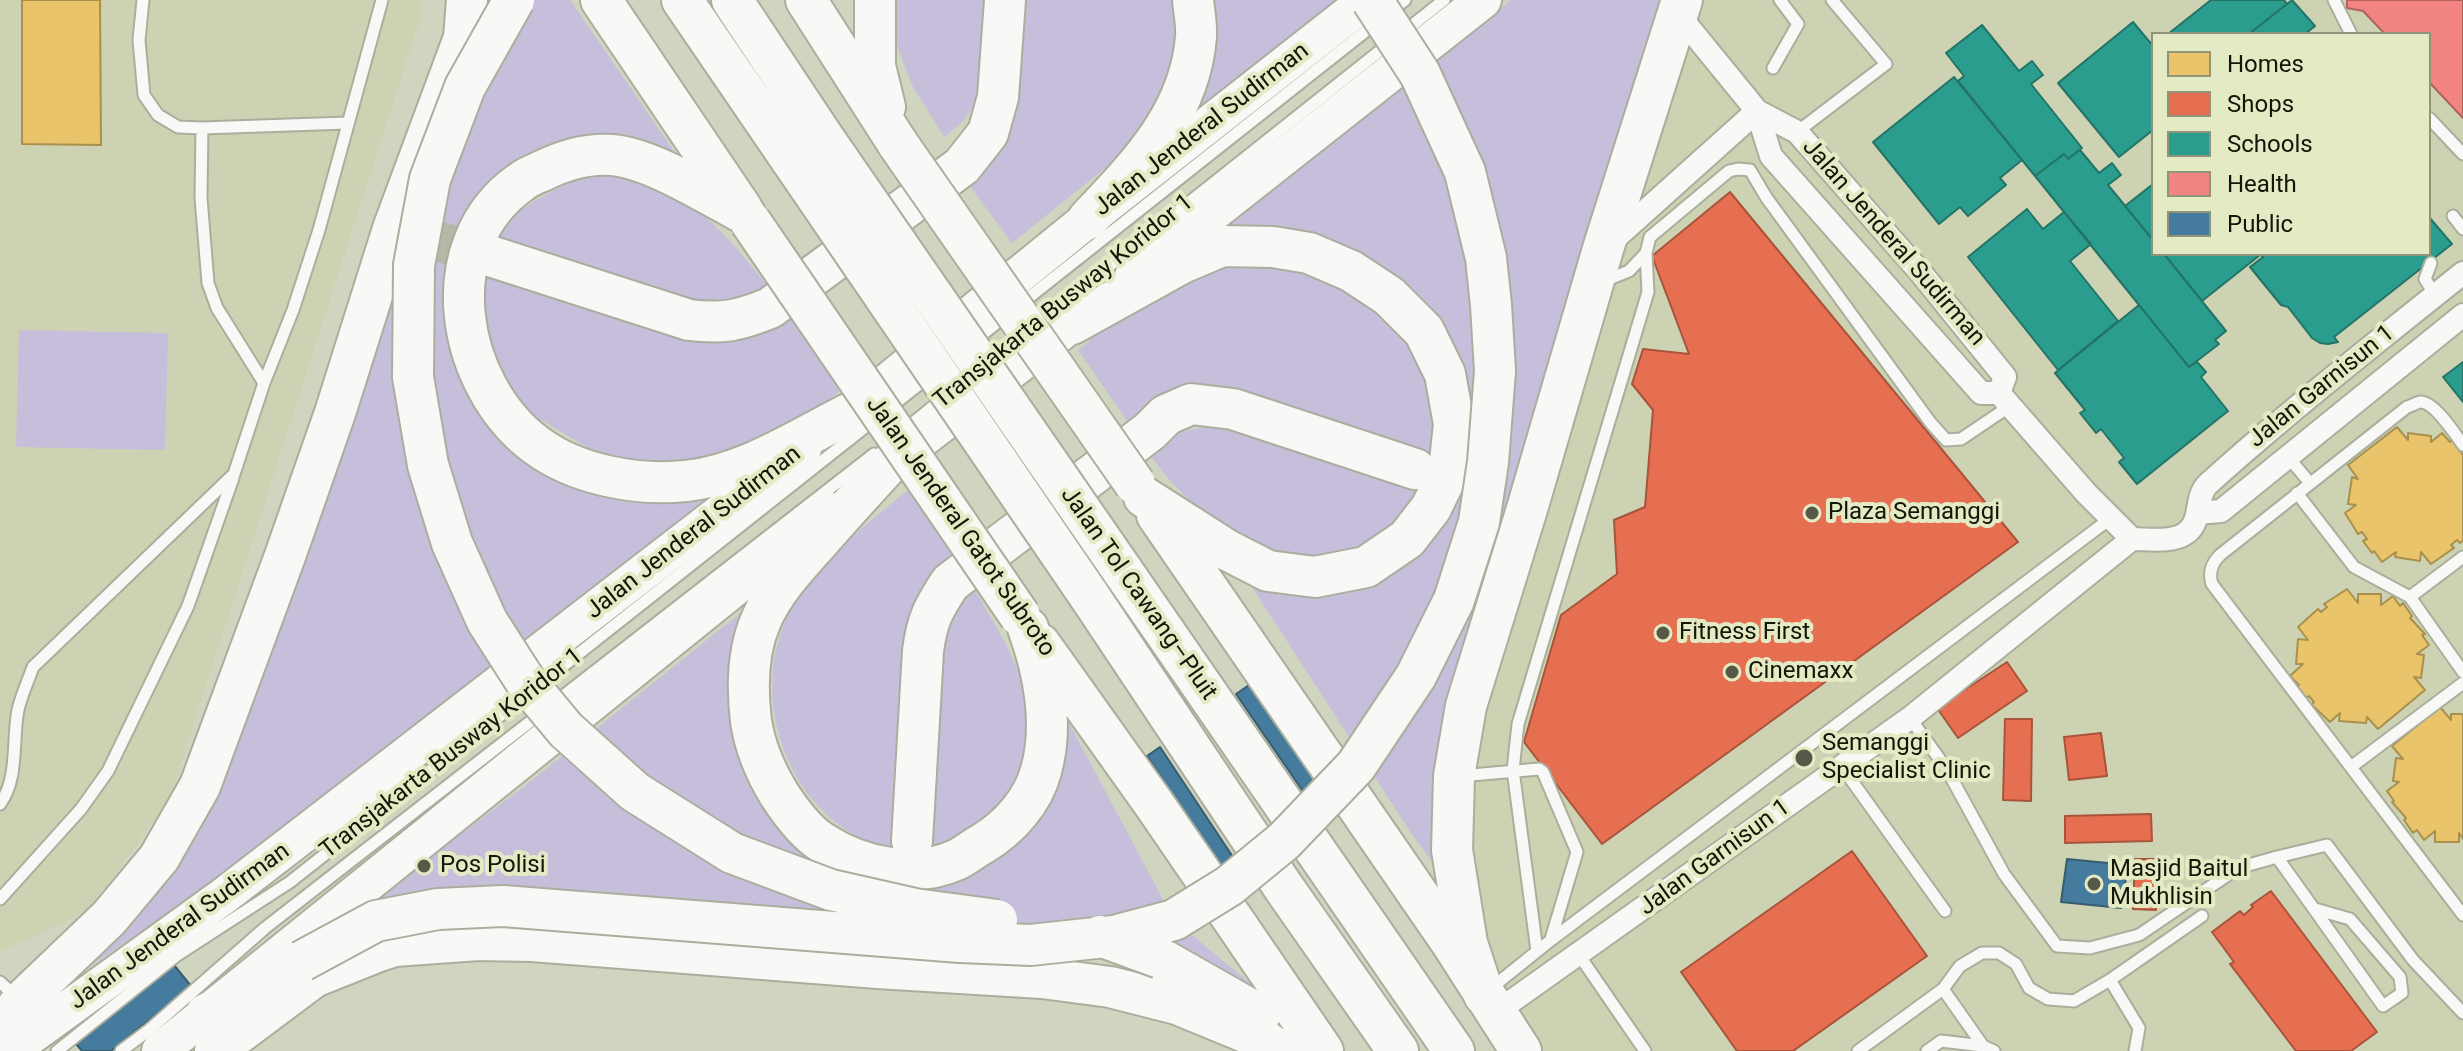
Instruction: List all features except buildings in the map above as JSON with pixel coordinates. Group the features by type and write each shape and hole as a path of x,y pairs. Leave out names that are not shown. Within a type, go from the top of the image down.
{"highway":[{"path":"7,1004 109,918 159,858 200,786 320,456 393,229 464,38 467,0"},
{"path":"514,0 465,87 430,179 414,265 413,377 428,465 452,543 487,621 526,682 566,730 635,792 732,853 831,890 915,909 1098,935 1160,958 1320,1051"},
{"name":"Jalan Jenderal Gatot Subroto","path":"601,0 1024,622 1154,804 1320,1051"},
{"name":"Jalan Tol Cawang–Pluit","path":"682,0 1088,594 1284,888 1398,1051"},
{"name":"Jalan Tol Cawang–Pluit","path":"732,0 823,137 1454,1051"},
{"path":"806,0 894,137 1140,490 1505,1027"},
{"path":"875,0 875,66 894,137"},
{"path":"490,256 689,320 719,323 748,317 770,308 962,166 988,133 998,97 1005,0"},
{"path":"1088,219 1145,158 1176,112 1191,72 1196,34 1193,0"},
{"path":"214,1037 262,989 302,961 376,921 438,909 503,906 1031,945 1114,936 1174,920 1229,886 1284,841 1356,766 1416,676 1454,600 1479,522 1488,462 1495,371 1492,318 1486,258 1465,172 1420,74 1370,0"},
{"path":"1505,1027 1467,943 1452,850 1454,776 1466,706 1512,503 1598,267 1680,7"},
{"path":"747,217 657,168 612,155 567,159 521,182 496,205 477,234 467,262 464,303 469,345 481,379 493,401 537,446 583,470 629,480 686,481 734,471 848,414"},
{"path":"393,229 437,241"},
{"path":"1072,324 1182,263 1222,246 1273,247 1309,253 1351,271 1389,296 1424,331 1445,374 1454,424 1449,471 1431,508 1407,539 1366,567 1315,577 1268,571 1227,550 1140,490"},
{"path":"912,841 923,651 927,622 939,600 950,583 1150,431 1166,415 1191,404 1233,409 1415,469"},
{"path":"886,452 784,581 760,621 749,672 748,695 753,736 764,770 789,810 820,842 851,859 886,867 918,869 955,861 994,836 1023,808 1040,774 1047,744 1041,672 1024,622"},
{"path":"214,1037 314,977 395,946 478,940 888,961 1110,987 1177,1004 1262,1039 1280,1051"}],"main road":[{"name":"Jalan Jenderal Sudirman","path":"10,1051 225,895 848,414 1088,219 1370,0"},
{"path":"160,1051 214,1037 886,452 1072,324 1483,0"}],"street":[{"name":"Jalan Jenderal Sudirman","path":"1680,7 1757,111 1771,156 1981,393 2005,400 2132,539"},
{"name":"Jalan Jenderal Sudirman","path":"1757,111 1797,132 1921,273 2005,377 2005,400"},
{"path":"1598,267 1757,111"},
{"name":"Jalan Garnisun 1","path":"1505,1027 1579,955 1910,718 2132,539 2178,537 2190,529 2198,513 2202,490 2267,431 2463,273"},
{"name":"Jalan Garnisun 1","path":"2198,513 2221,511 2463,315"}],"lane":[{"path":"143,0 139,40 144,95 158,115 178,127 347,123"},
{"path":"0,899 81,809 108,771 188,606 319,230 382,0"},
{"name":"Transjakarta Busway Koridor 1","path":"57,1051 176,956 290,882 1405,0"},
{"name":"Transjakarta Busway Koridor 1","path":"121,1051 265,928 886,452 1444,0"},
{"path":"1773,68 1798,24 1780,0"},
{"path":"1797,132 1886,64 1832,0"},
{"path":"2334,0 2350,32"},
{"path":"2431,120 2463,154"},
{"path":"202,128 201,198 208,283 217,308 264,383"},
{"path":"1537,951 1513,770 1518,724 1648,292 1646,253 1650,237 1729,171 1750,170 1766,197 1942,442 1961,439 2005,400"},
{"path":"2453,216 2463,229"},
{"path":"1598,267 1629,271 1646,253"},
{"path":"2431,263 2425,279 2435,295"},
{"path":"2463,445 2428,404 2419,402 2407,407 2220,555 2212,566 2210,578 2463,915"},
{"path":"2289,458 2310,483"},
{"path":"0,804 11,777 18,709 33,667 234,474"},
{"path":"2297,493 2354,567 2410,597 2463,672"},
{"path":"1505,1027 1537,951 2111,518"},
{"path":"2410,597 2463,557"},
{"path":"2351,767 2463,683"},
{"path":"1910,718 1946,768 2004,874 2057,946 2090,948 2139,935 2238,868 2327,845 2413,960 2463,1013"},
{"path":"1842,767 1945,911"},
{"path":"1454,776 1541,770 1576,846 1575,861 1551,940"},
{"path":"2277,857 2383,1006 2402,993 2400,977 2350,919 2315,909"},
{"path":"1858,1051 1943,989 1960,966 1982,953 1999,953 2016,964 2029,988 2048,999 2074,1001 2110,980 2202,916"},
{"path":"1579,955 1645,1051"},
{"path":"2110,980 2139,1028 2135,1051"},
{"path":"1943,989 1989,1048"},
{"path":"1927,1051 1941,1041 1989,1048"},
{"path":"1969,1051 1989,1048"}],"shaded area":[{"path":"0,0 419,0 420,19 169,801 88,911 0,952"},
{"path":"477,0 570,0 680,160 522,160 501,171 478,194 460,223 452,330 604,495 643,502 709,499 247,860 77,975 178,856"},
{"path":"890,0 985,0 983,60 978,91 965,119 944,137 912,85 894,38"},
{"path":"1015,0 1172,0 1176,26 1173,64 1136,143 1012,243 963,177"},
{"path":"1193,0 1367,0 1193,139"},
{"path":"1511,0 1668,0 1466,707 1450,886 1411,833 1250,584 1307,596 1377,584 1413,562 1438,532 1469,473 1405,284 1361,252 1304,230 1219,227 1414,80"},
{"path":"1687,0 2463,0 2463,1051 1521,1051 1484,995 1454,776"},
{"path":"616,175 652,184 688,203 719,229 771,290 750,303 700,305 490,242 507,219 534,201 576,179"},
{"path":"1294,260 1381,299 1431,371 1441,429 1435,464 1227,399 1132,428 1078,350 1132,305 1166,283 1201,270"},
{"path":"477,273 559,290 787,311 842,389 818,408 734,459 653,464 605,458 531,414 509,385 486,344"},
{"path":"19,330 168,333 165,450 16,447"},
{"path":"1226,425 1424,488 1399,526 1367,546 1320,559 1293,558 1269,552 1245,541 1199,509 1148,452 1184,432"},
{"path":"909,489 959,566 901,848 877,846 855,835 828,816 807,792 790,764 779,733 773,700 773,667 780,635 804,588 831,556"},
{"path":"972,585 1005,642 1027,691 1032,756 990,824 931,850 921,849 937,635"},
{"path":"748,607 744,649 793,835 964,872 1065,724 1069,723 1174,920 1251,984 1321,1051 1160,958 503,906 241,998 521,789"}],"tunnel":[{"path":"437,241 490,256"}],"place":[{"name":"Plaza Semanggi","path":"1812,513"},
{"name":"Fitness First","path":"1663,633"},
{"name":"Cinemaxx","path":"1732,672"},
{"name":"Semanggi Specialist Clinic","path":"1804,758"},
{"name":"Pos Polisi","path":"424,866"},
{"name":"Masjid Baitul Mukhlisin","path":"2094,884"}]}
